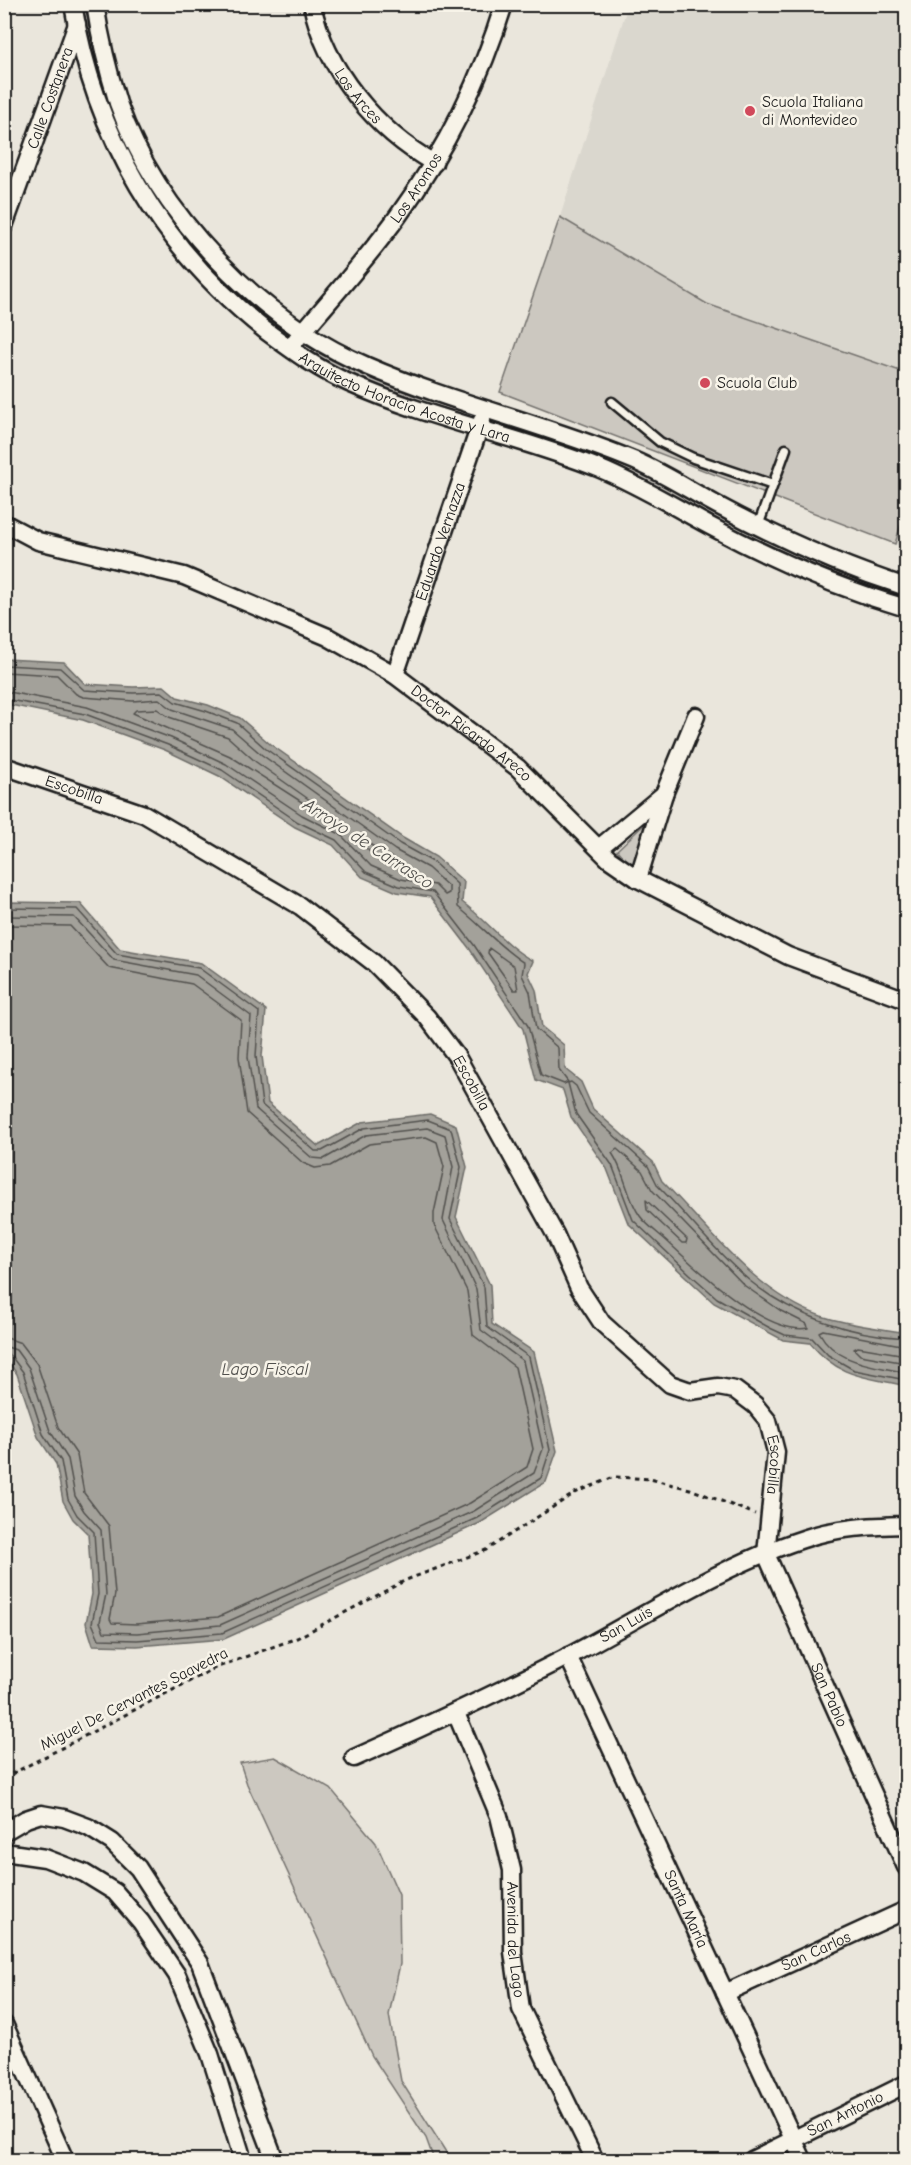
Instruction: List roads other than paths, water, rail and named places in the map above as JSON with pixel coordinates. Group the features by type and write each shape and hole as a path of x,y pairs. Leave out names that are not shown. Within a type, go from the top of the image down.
{"street":[{"name":"Arquitecto Horacio Acosta y Lara","path":"74,4 76,24 93,90 119,150 148,205 210,282 234,306 290,349 318,368 350,384 596,467 663,498 709,525 807,573 841,588 906,608"},
{"name":"Los Arces","path":"312,4 328,53 347,82 374,116 404,143 434,163"},
{"name":"Los Aromos","path":"290,349 397,218 434,163 472,88 504,4"},
{"name":"Arquitecto Horacio Acosta y Lara","path":"96,12 118,103 154,176 226,268 246,289 303,332 367,366 485,410 630,458 758,526 834,561 906,587"},
{"path":"76,24 96,12"},
{"name":"Calle Costanera","path":"4,226 76,24"},
{"name":"Eduardo Vernazza","path":"395,675 485,410"},
{"name":"Doctor Ricardo Areco","path":"4,523 38,541 184,576 328,637 395,675 518,768 619,867 638,879 788,956 906,1000"},
{"path":"638,879 664,794 696,716"},
{"name":"Escobilla","path":"4,766 144,814 300,906 374,963 427,1017 457,1057 555,1234 579,1288 602,1323 670,1384 690,1391 718,1387 735,1390 755,1405 768,1421 776,1452 768,1518"},
{"path":"599,848 664,794"},
{"name":"San Pablo","path":"768,1518 766,1554 906,1867"},
{"name":"San Luis","path":"354,1758 456,1713 568,1656 706,1581 766,1554 804,1538 859,1526 906,1525"},
{"name":"Santa María","path":"568,1656 803,2160"},
{"name":"Avenida del Lago","path":"456,1713 499,1815 512,1870 513,1952 521,2009 595,2160"},
{"path":"4,1832 26,1819 42,1815 64,1818 88,1827 112,1842 138,1868 200,1963 274,2160"},
{"path":"4,1852 45,1858 84,1873 115,1892 141,1922 177,1975 210,2054 243,2160"},
{"name":"San Carlos","path":"725,1994 906,1910"},
{"path":"177,1975 200,1963"},
{"path":"4,2024 65,2160"},
{"name":"San Antonio","path":"752,2160 906,2084"}],"lane":[{"path":"612,402 660,442 693,458 773,485"},
{"path":"758,526 786,449"}],"water":[{"name":"Arroyo de Carrasco","path":"5,659 64,662 85,684 164,686 177,697 208,705 240,718 270,744 403,838 436,857 464,882 462,902 505,941 533,961 528,973 536,990 542,1027 564,1045 565,1069 581,1082 593,1109 653,1162 662,1181 716,1239 754,1276 775,1292 821,1316 906,1333 906,1386 843,1370 821,1355 810,1343 783,1340 714,1303 628,1223 607,1169 571,1117 563,1090 536,1080 523,1029 469,948 430,897 397,892 362,877 333,845 295,827 219,776 165,750 83,720 5,704"},
{"name":"Lago Fiscal","path":"5,902 80,903 120,949 201,963 266,1010 262,1056 268,1103 318,1146 362,1122 430,1114 456,1125 467,1167 456,1217 490,1285 492,1324 534,1352 557,1451 546,1482 480,1523 224,1639 137,1646 93,1645 86,1623 92,1594 88,1534 73,1519 63,1501 56,1464 38,1437 17,1374 5,1357"}],"place":[{"name":"Scuola Italiana di Montevideo","path":"750,111"},
{"name":"Scuola Club","path":"705,383"}]}
